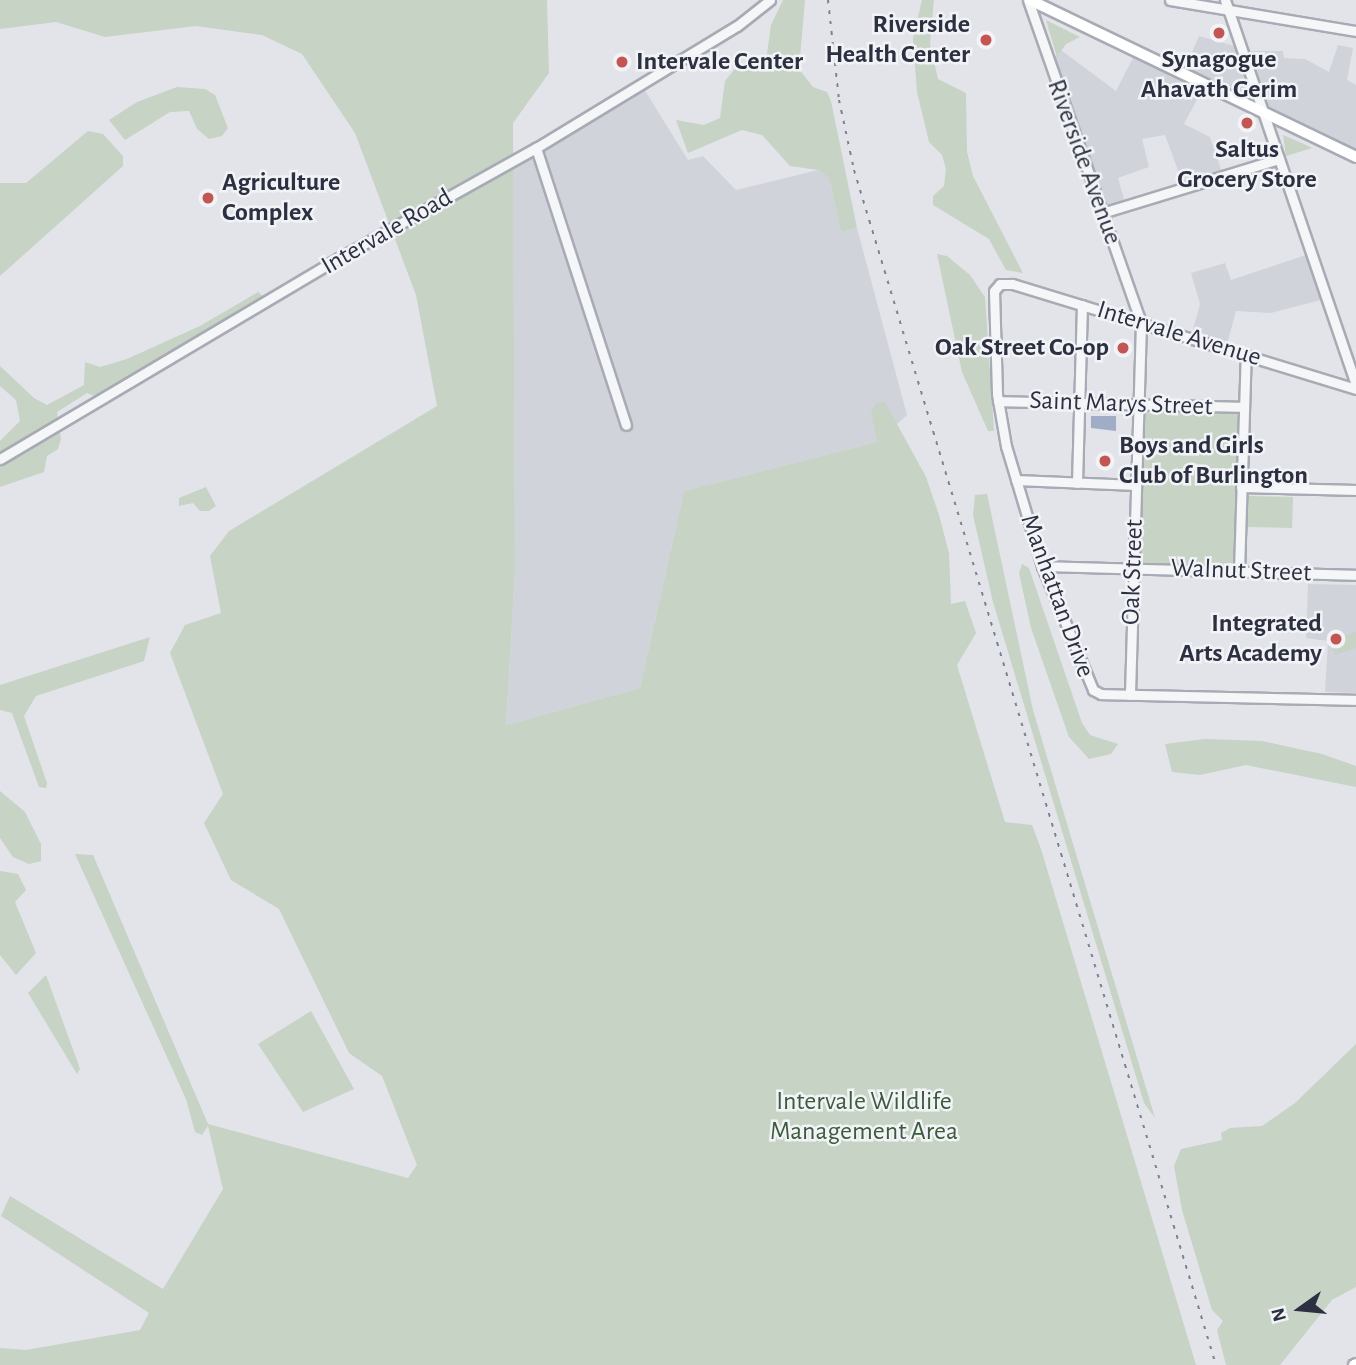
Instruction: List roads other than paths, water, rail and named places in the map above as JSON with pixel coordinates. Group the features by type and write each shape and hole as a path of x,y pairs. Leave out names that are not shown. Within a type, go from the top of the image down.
{"main road":[{"path":"1029,0 1356,157"}],"street":[{"name":"Intervale Road","path":"0,459 339,258 536,148 737,26 770,0"},
{"name":"Riverside Avenue","path":"1029,0 1142,323"},
{"path":"1170,0 1227,5 1356,31"},
{"path":"1227,5 1356,387"},
{"path":"536,148 626,425"},
{"path":"1102,213 1279,159"},
{"name":"Intervale Avenue","path":"1000,284 1082,305 1356,387"},
{"name":"Manhattan Drive","path":"1000,284 993,298 998,401 1016,481 1042,566 1091,687 1098,694 1356,700"},
{"path":"1077,483 1082,305"},
{"name":"Oak Street","path":"1130,695 1142,323"},
{"path":"1239,571 1246,354"},
{"name":"Saint Marys Street","path":"998,401 1244,407"},
{"path":"1016,481 1136,485"},
{"path":"1241,487 1356,490"},
{"name":"Walnut Street","path":"1042,566 1356,575"}],"water":[{"path":"1091,416 1116,416 1116,431 1091,428"}],"railway":[{"path":"828,0 839,100 854,170 1216,1365"}],"place":[{"name":"Synagogue Ahavath Gerim","path":"1219,33"},
{"name":"Riverside Health Center","path":"986,40"},
{"name":"Intervale Center","path":"622,62"},
{"name":"Saltus Grocery Store","path":"1247,123"},
{"name":"Agriculture Complex","path":"208,198"},
{"name":"Oak Street Co-op","path":"1123,348"},
{"name":"Boys and Girls Club of Burlington","path":"1105,461"},
{"name":"Integrated Arts Academy","path":"1336,639"}],"park label":[{"name":"Intervale Wildlife Management Area","path":"864,1117"}]}
